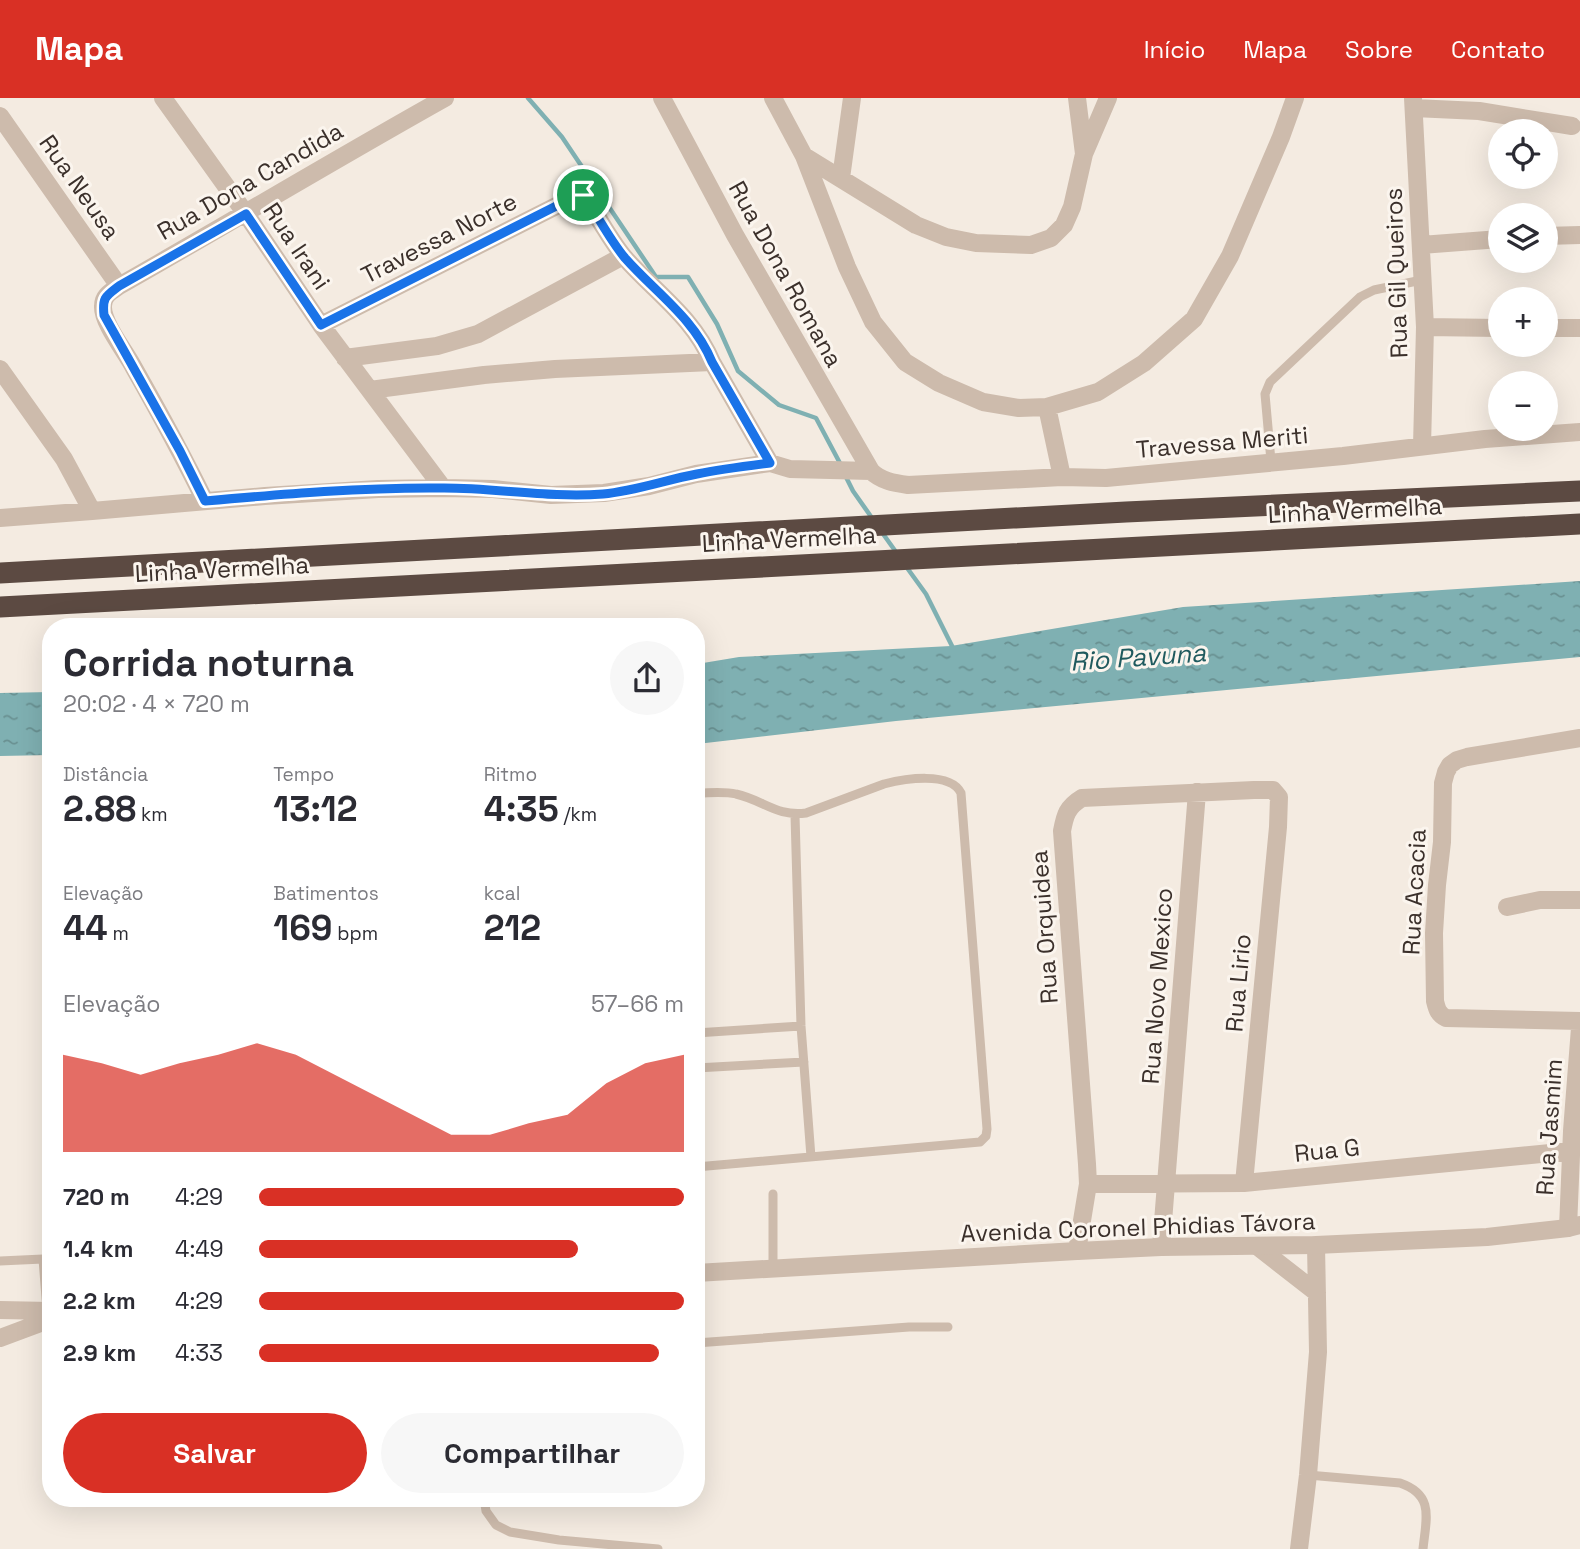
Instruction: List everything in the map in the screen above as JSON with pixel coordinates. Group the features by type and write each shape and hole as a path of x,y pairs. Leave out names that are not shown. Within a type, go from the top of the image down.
{"highway":[{"name":"Linha Vermelha","path":"0,573 1580,491"},
{"name":"Linha Vermelha","path":"0,607 1580,524"}],"street":[{"name":"Rua Irani","path":"163,98 321,325 443,488"},
{"name":"Rua Dona Candida","path":"119,286 445,98"},
{"name":"Rua Dona Romana","path":"662,98 864,471"},
{"path":"773,98 804,156 847,267 873,323 905,362 939,383 983,402 1018,408 1046,407 1098,393 1144,363 1194,319 1230,256 1295,98"},
{"path":"841,178 852,98"},
{"path":"1077,98 1084,154"},
{"path":"804,156 916,225 946,237 976,243 1031,245 1051,238 1064,225 1072,207 1084,154 1108,98"},
{"path":"1413,103 1572,126"},
{"name":"Rua Gil Queiros","path":"1413,103 1425,327 1422,446"},
{"name":"Rua Neusa","path":"0,116 119,286"},
{"name":"Travessa Norte","path":"321,325 580,194 586,198 623,256"},
{"path":"1558,236 1580,235"},
{"path":"1421,245 1488,240"},
{"path":"345,358 437,346 478,334 623,256 690,324 706,347 770,463"},
{"path":"119,286 105,296 104,315 174,439 205,501"},
{"path":"1425,327 1488,328"},
{"path":"1558,328 1580,328"},
{"path":"370,390 484,374 712,362"},
{"path":"0,369 64,459 92,511"},
{"path":"1046,407 1062,477"},
{"name":"Travessa Meriti","path":"864,471 892,483 908,485 1062,477 1106,478 1343,456 1485,439 1580,432"},
{"path":"0,518 344,491 443,488 493,489 551,495 604,494 696,474 770,463 790,469 864,471"},
{"name":"Rua Acacia","path":"1580,738 1467,757 1450,765 1443,783 1443,842 1434,933 1435,1001 1441,1015 1446,1018 1580,1021"},
{"name":"Rua Orquidea","path":"1077,1251 1088,1184 1062,842 1064,816 1072,804 1082,798 1273,790"},
{"name":"Rua Lirio","path":"1244,1183 1278,827 1279,797 1273,790"},
{"name":"Rua Novo Mexico","path":"1166,1184 1197,792"},
{"path":"1507,907 1540,900 1580,900"},
{"name":"Rua Jasmim","path":"1574,1226 1571,1152 1576,1128 1580,1028"},
{"name":"Rua G","path":"1088,1184 1244,1183 1571,1152"},
{"path":"1161,1247 1166,1184"},
{"name":"Avenida Coronel Phidias Távora","path":"705,1273 1161,1247 1258,1247 1487,1237 1574,1226"},
{"path":"1299,1549 1318,1352 1316,1245"},
{"path":"1258,1247 1317,1293"},
{"path":"0,1310 42,1313"},
{"path":"0,1338 42,1317"}],"lane":[{"path":"1271,461 1265,394 1269,382 1360,298 1374,290 1417,281"},
{"path":"705,793 745,796 795,815 896,781 918,778 958,785 961,793 987,1129 986,1136 979,1142 705,1166"},
{"path":"795,815 802,1027 811,1157"},
{"path":"705,1032 802,1027"},
{"path":"705,1068 804,1062"},
{"path":"773,1194 773,1269"},
{"path":"0,1261 42,1259"},
{"path":"705,1341 909,1327 948,1327"},
{"path":"1308,1475 1401,1483 1414,1488 1423,1498 1426,1512 1423,1549"},
{"path":"485,1507 496,1525 510,1532 559,1540 658,1549"}],"water":[{"name":"Rio Pavuna","path":"1580,581 1580,657 896,721 705,743 705,663 739,657 951,646 1183,607"},
{"path":"42,692 42,755 0,756 0,693"}],"waterway":[{"path":"528,98 562,137 656,277 688,277 717,324 738,371 779,405 816,418 842,467"},
{"path":"845,475 872,518"},
{"path":"881,531 896,552"},
{"path":"905,565 926,594 953,648"}],"route":[{"path":"577,195 583,195 623,256 690,324 706,347 770,463 696,474 604,494 551,495 493,489 378,489 205,501 104,315 105,296 119,286 246,214 321,325 577,195"}]}
